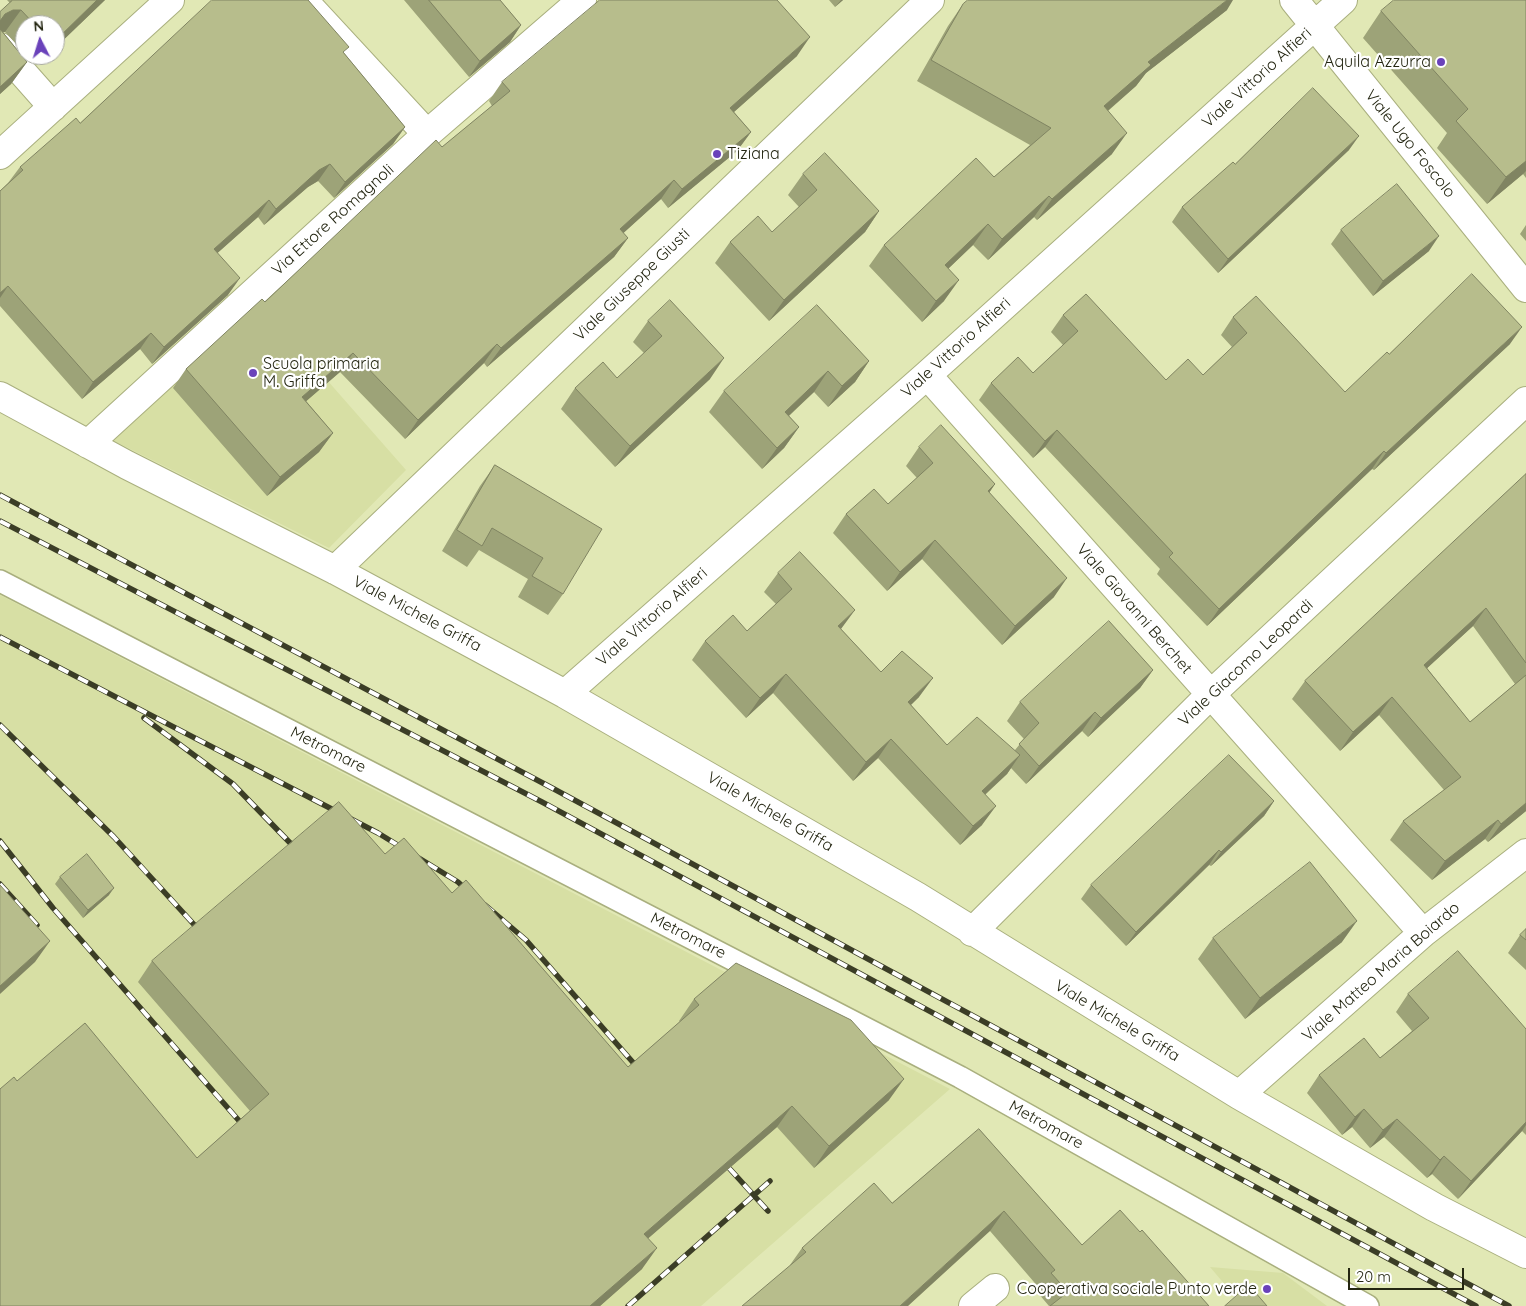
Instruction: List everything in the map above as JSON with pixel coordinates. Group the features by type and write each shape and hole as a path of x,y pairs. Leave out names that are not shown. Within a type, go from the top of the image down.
{"street":[{"path":"0,155 170,0"},
{"path":"303,0 427,134"},
{"name":"Via Ettore Romagnoli","path":"88,444 427,134 582,0"},
{"name":"Viale Giuseppe Giusti","path":"335,570 930,0"},
{"name":"Viale Ugo Foscolo","path":"1294,0 1526,288"},
{"name":"Viale Vittorio Alfieri","path":"565,694 927,375 1343,0"},
{"path":"0,47 52,107"},
{"name":"Viale Giovanni Berchet","path":"927,375 1423,933"},
{"name":"Viale Michele Griffa","path":"0,396 88,444 335,570 565,694 918,897 1239,1095 1434,1207 1526,1254"},
{"name":"Viale Giacomo Leopardi","path":"972,932 1210,695 1523,409"},
{"name":"Viale Matteo Maria Boiardo","path":"1239,1095 1423,933 1526,853"},
{"path":"973,1306 994,1288"}],"lane":[{"name":"Metromare","path":"0,581 960,1077 1368,1306"}],"shaded area":[{"name":"Scuola primaria M. Griffa","path":"262,306 406,470 329,548 110,439"},
{"path":"0,595 950,1089 701,1306 0,1306"},
{"name":"Cooperativa sociale Punto verde","path":"1210,1267 1283,1273 1327,1306 1243,1306"}],"building":[{"path":"13,0 97,0 65,31 65,15 26,15 21,10 13,10 5,14 0,21 0,12"},
{"path":"212,0 308,0 349,47 343,52 405,127 345,182 330,164 319,170 276,209 269,200 214,249 240,278 164,347 151,333 93,382 8,286 0,293 0,191 23,170 20,167 76,118 80,123"},
{"path":"429,0 500,0 521,25 480,61"},
{"path":"600,0 777,0 810,37 730,108 751,132 682,189 674,180 620,229 628,238 501,348 497,344 418,420 353,353 302,397 333,433 280,477 186,369 262,299 265,302 436,140 442,147 510,91 502,82"},
{"path":"968,0 1227,0 1148,62 1151,65 1104,106 1127,133 1052,199 1049,196 1002,239 988,224 945,265 959,280 936,301 884,245 976,158 994,177 1051,128 931,60 963,4"},
{"name":"Aquila Azzurra","path":"1394,0 1526,0 1526,161 1506,177 1456,121 1468,109 1381,11"},
{"path":"0,29 15,47 15,65 24,65 0,87"},
{"path":"1313,88 1359,136 1228,259 1182,207 1233,162 1235,164"},
{"path":"825,153 879,211 784,300 730,242 758,216 772,232 817,190 803,174"},
{"path":"1397,184 1439,236 1383,281 1341,230"},
{"path":"1472,274 1522,327 1386,453 1384,451 1219,609 1169,557 1173,553 1057,430 1045,441 991,383 1018,357 1033,373 1078,331 1063,315 1086,294 1166,380 1188,359 1203,375 1247,333 1233,317 1256,296 1345,392 1387,352 1389,354"},
{"path":"670,300 724,358 630,446 575,388 603,362 617,378 662,336 648,321"},
{"path":"817,305 869,361 842,386 828,371 785,412 799,427 777,448 724,391"},
{"path":"941,425 995,484 988,491 1067,578 1015,626 935,540 900,572 846,514 874,489 888,504 933,463 919,447"},
{"path":"495,465 602,529 563,594 532,576 543,558 492,528 482,546 457,530"},
{"path":"1526,474 1526,663 1486,608 1424,665 1470,722 1526,675 1526,803 1501,824 1498,820 1445,861 1403,821 1461,777 1392,697 1353,732 1305,681"},
{"path":"800,552 855,610 838,626 881,672 902,651 933,678 908,702 947,745 977,717 1020,755 982,791 996,806 973,826 891,739 866,762 786,674 760,698 705,641 733,615 747,631 792,589 778,573"},
{"path":"1109,621 1153,670 1101,718 1095,712 1039,766 1019,744 1039,723 1020,702"},
{"path":"1229,755 1274,801 1221,852 1219,850 1136,932 1091,885"},
{"path":"339,802 385,854 404,838 452,893 466,880 628,1067 699,1005 694,999 736,963 851,1020 904,1079 829,1146 792,1106 644,1234 657,1248 590,1306 0,1306 0,1089 14,1077 17,1081 85,1023 197,1158 269,1094 152,961"},
{"path":"87,854 114,888 88,910 60,877"},
{"path":"1310,862 1357,921 1260,998 1213,938"},
{"path":"0,885 50,941 0,986"},
{"path":"1526,929 1526,940 1520,935"},
{"path":"1458,951 1526,1029 1526,1122 1471,1181 1444,1156 1440,1160 1397,1119 1383,1130 1364,1109 1355,1117 1319,1075 1364,1038 1380,1058 1429,1018 1408,994"},
{"path":"979,1129 1082,1245 1120,1210 1140,1232 1142,1230 1209,1306 1050,1306 1068,1292 1051,1273 1055,1270 1004,1211 900,1306 742,1306 806,1252 802,1248 874,1183 892,1203"},
{"path":"1249,1285 1267,1306 1225,1306"}],"railway":[{"path":"0,495 554,789 1509,1306"},
{"path":"0,521 542,802 1476,1306"},
{"path":"0,637 378,833 458,882 471,894"},
{"path":"144,718 233,784 295,848"},
{"path":"0,725 114,837 199,930"},
{"path":"0,841 53,908 248,1131"},
{"path":"0,884 37,925"},
{"path":"485,905 526,940 637,1067"},
{"path":"729,1168 768,1211"},
{"path":"628,1306 770,1181"}],"place":[{"name":"Aquila Azzurra","path":"1441,62"},
{"name":"Tiziana","path":"717,154"},
{"name":"Scuola primaria M. Griffa","path":"253,373"},
{"name":"Cooperativa sociale Punto verde","path":"1267,1289"}]}
